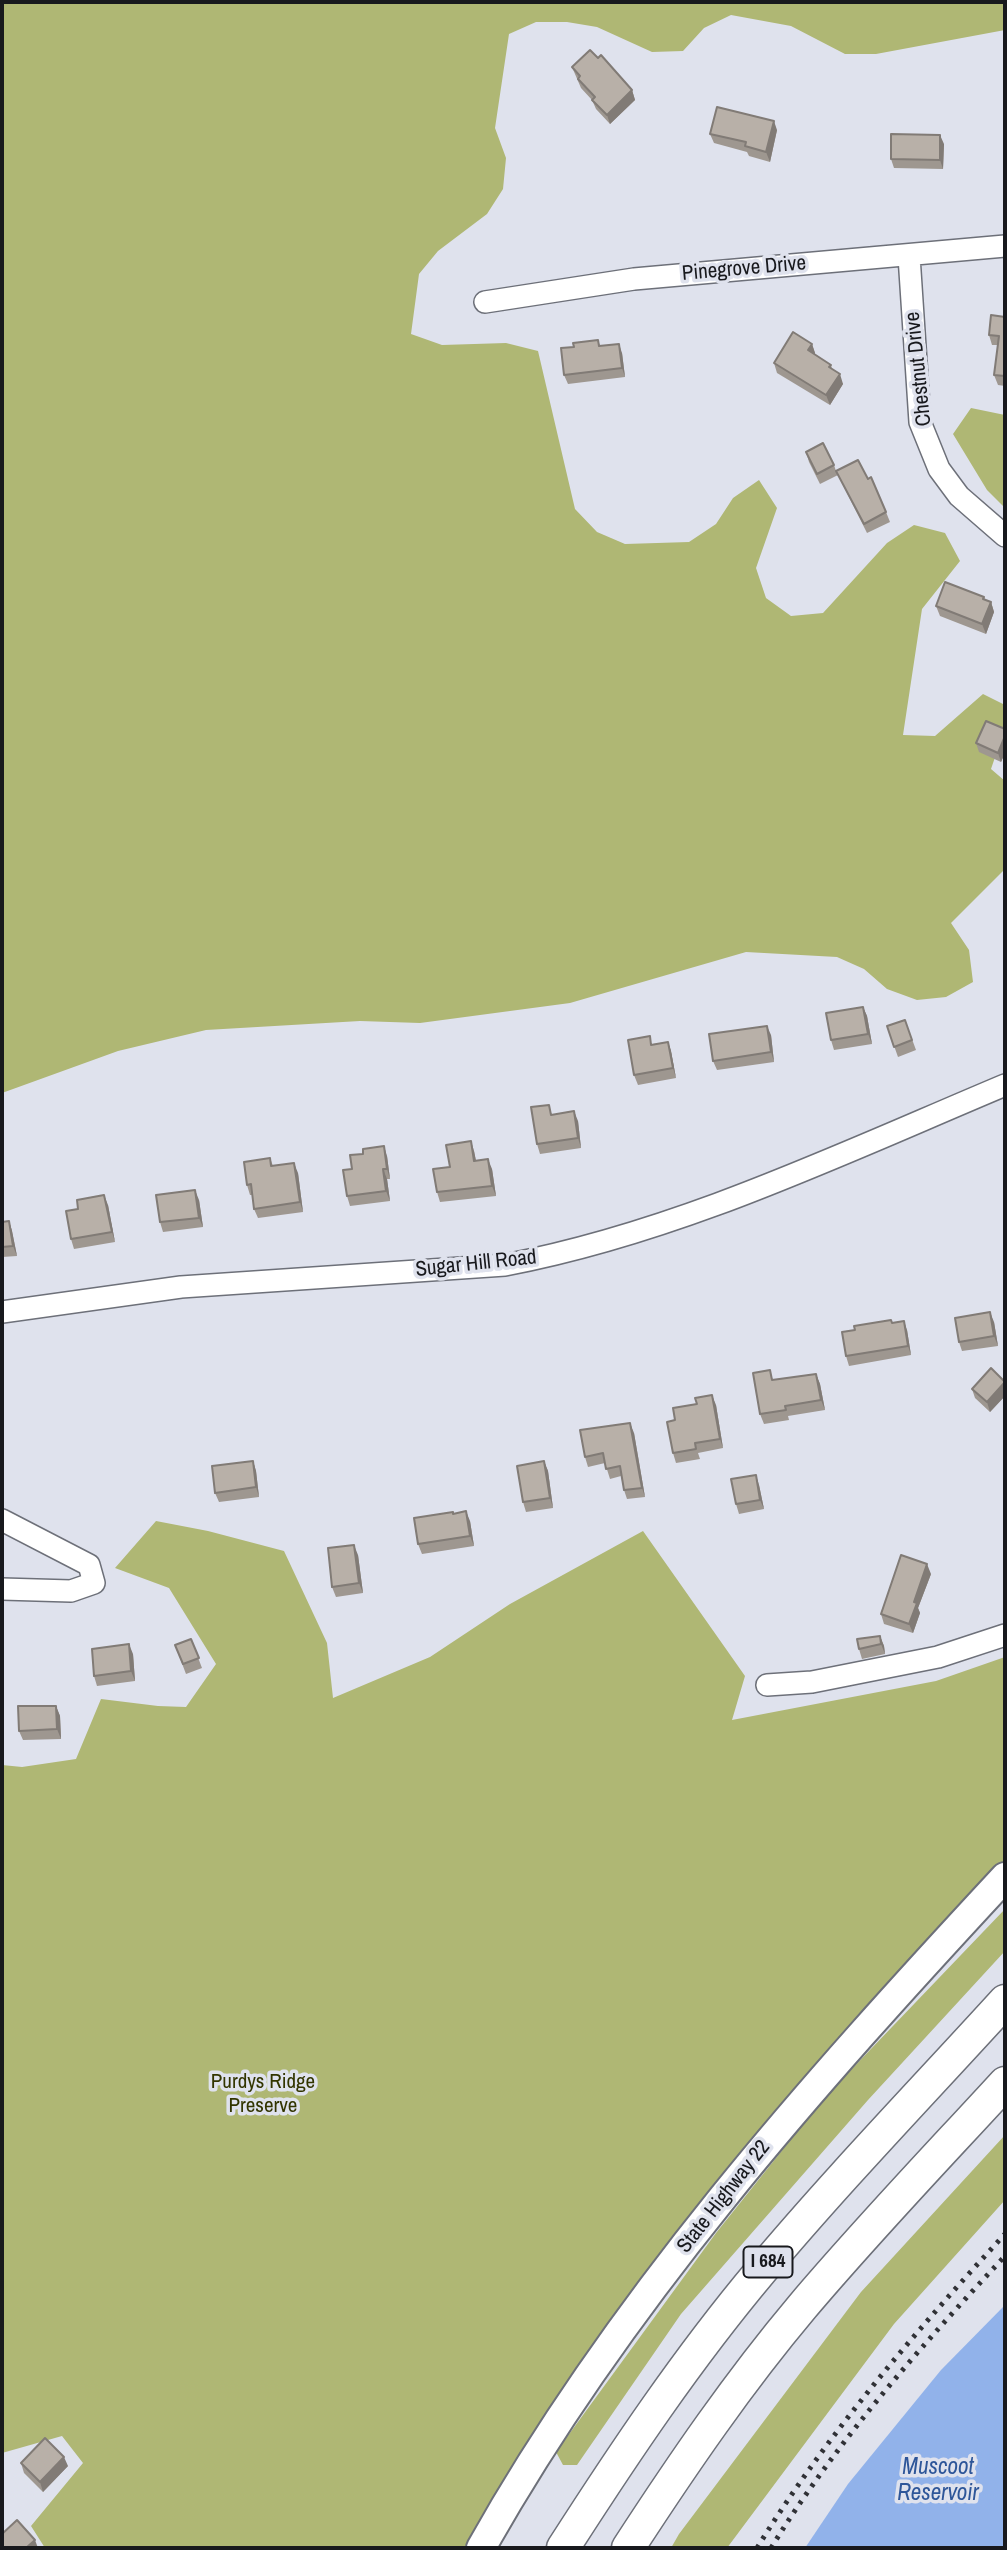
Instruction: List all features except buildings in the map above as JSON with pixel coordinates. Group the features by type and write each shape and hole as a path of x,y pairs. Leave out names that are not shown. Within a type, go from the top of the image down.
{"highway":[{"name":"I 684","path":"563,2548 688,2362 759,2273 1005,2001"},
{"name":"I 684","path":"628,2548 732,2395 801,2308 875,2223 1005,2083"}],"main road":[{"name":"State Highway 22","path":"481,2548 571,2403 629,2320 751,2161 885,2006 1005,1877"}],"street":[{"name":"Pinegrove Drive","path":"485,302 634,279 1005,246"},
{"name":"Chestnut Drive","path":"909,256 920,422 939,469 959,496 1005,536"},
{"name":"Sugar Hill Road","path":"2,1312 181,1287 505,1265 548,1256 632,1232 760,1188 1005,1085"},
{"path":"2,1520 89,1565 94,1583 71,1591 2,1589"},
{"path":"767,1685 812,1682 937,1657 1005,1634"}],"green space":[{"path":"2,2 1005,2 1005,30 876,54 845,54 791,26 731,15 704,28 683,51 652,52 597,27 567,22 536,22 509,34 495,128 506,158 503,189 487,214 438,251 419,274 411,334 442,345 506,343 538,351 575,509 597,532 625,544 689,542 716,524 733,498 759,480 777,508 756,568 766,598 791,616 823,613 887,543 914,525 945,533 960,561 922,609 903,735 935,736 983,694 1005,705 1005,728 991,769 1005,781 1005,869 951,923 969,950 973,982 946,997 917,1000 887,989 864,969 837,957 746,952 570,1003 420,1023 360,1021 206,1030 118,1051 2,1093"},
{"path":"971,408 1005,415 1005,508 987,490 953,434"},
{"name":"Purdys Ridge Preserve","path":"156,1521 208,1531 284,1551 327,1643 333,1698 430,1657 510,1604 643,1531 745,1676 732,1720 936,1681 1005,1657 1005,1866 549,2420 464,2548 45,2548 31,2526 83,2463 62,2436 2,2453 2,1765 22,1767 76,1759 101,1699 186,1707 216,1664 169,1588 115,1568"},
{"path":"1005,1909 1005,1951 868,2100 681,2314 577,2465 563,2465 556,2452 716,2233 824,2098"},
{"path":"1005,2135 1005,2200 894,2324 727,2548 671,2548 861,2292"}],"water":[{"name":"Muscoot Reservoir","path":"1005,2305 1005,2548 805,2548 848,2484 941,2370"}],"railway":[{"path":"757,2548 842,2424 938,2308 1005,2234"},
{"path":"771,2548 823,2470 880,2396 1005,2256"}]}
